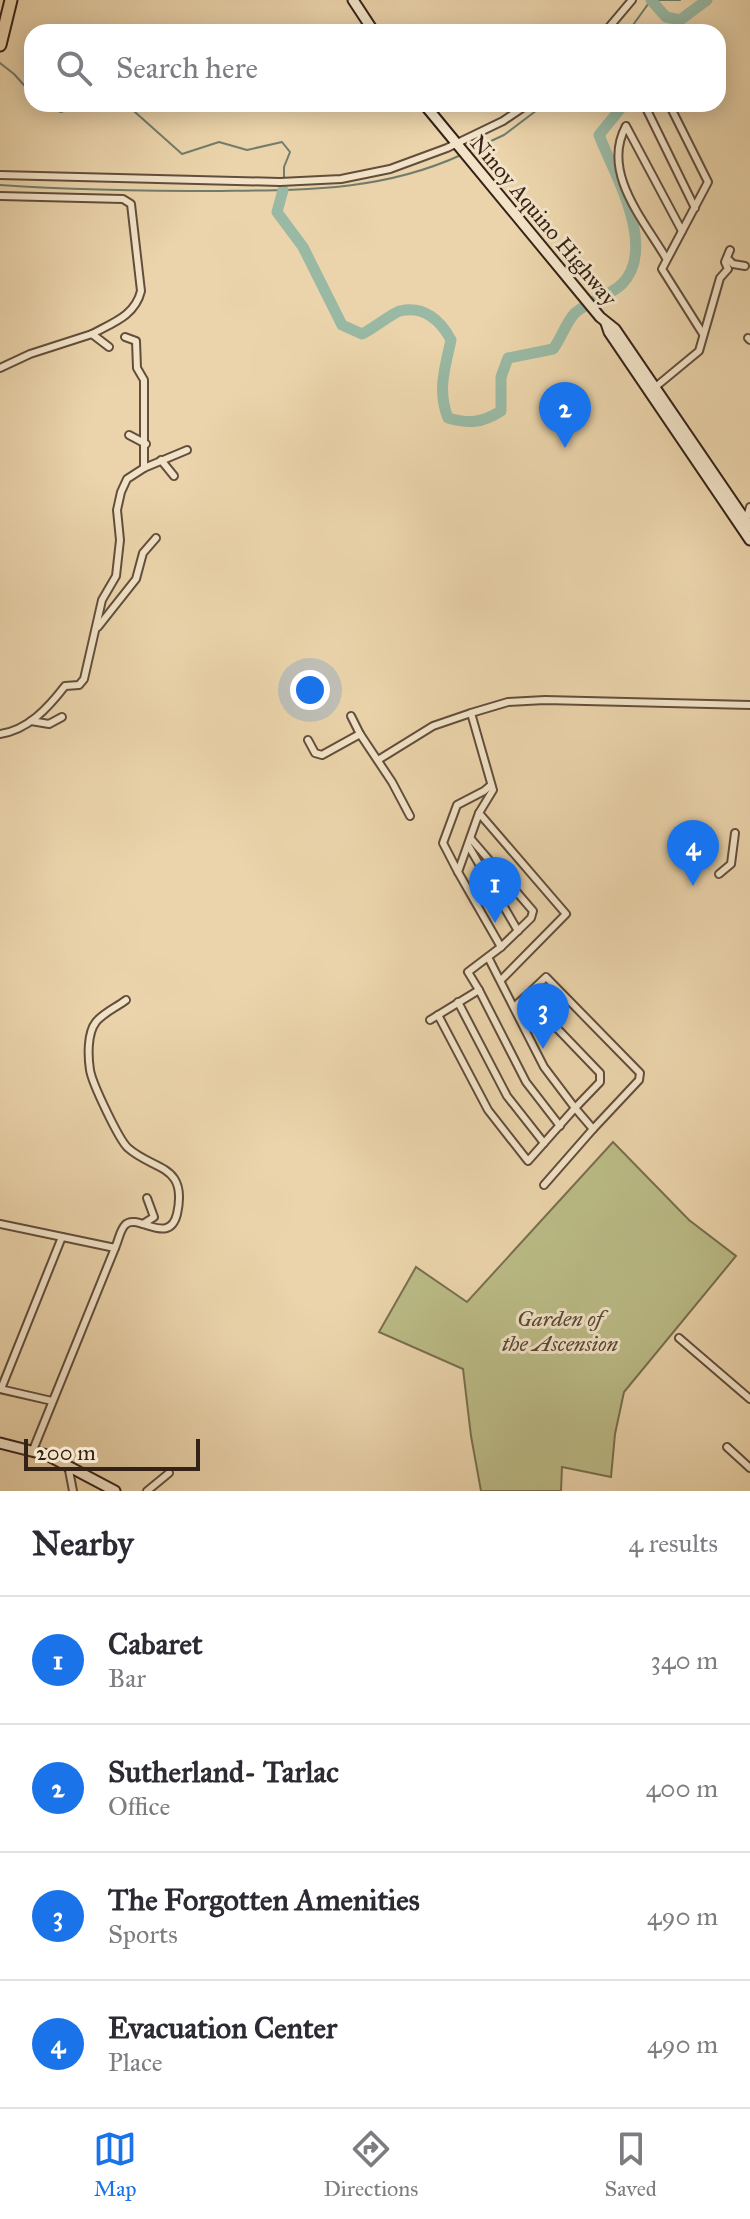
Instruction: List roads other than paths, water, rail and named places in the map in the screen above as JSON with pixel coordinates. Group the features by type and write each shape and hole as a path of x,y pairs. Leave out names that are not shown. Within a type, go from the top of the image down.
{"highway":[{"path":"0,45 11,0"}],"main road":[{"path":"353,0 369,24"},
{"name":"Ninoy Aquino Highway","path":"431,112 603,320 748,531"},
{"path":"0,1443 33,1450 115,1491"}],"street":[{"path":"612,24 632,0"},
{"path":"0,175 280,182 326,180 390,169 447,148 516,112"},
{"path":"648,112 695,209"},
{"path":"673,112 707,176 707,189 662,265 663,274 703,334"},
{"path":"666,258 632,201 618,169 618,154 626,126 682,231"},
{"path":"0,196 123,199 131,204 141,291 129,314 92,334 30,354 0,368"},
{"path":"653,389 695,355 720,278 728,269 730,250"},
{"path":"727,258 733,264 745,266"},
{"path":"92,334 109,347"},
{"path":"125,337 136,341 137,368 144,380 144,468"},
{"path":"129,435 146,444"},
{"path":"0,734 15,732 31,721 65,686 79,685 84,679 102,600 116,576 120,540 117,510 121,492 127,479 144,468 187,450"},
{"path":"161,460 174,476"},
{"path":"748,531 750,507"},
{"path":"96,630 136,579 143,553 156,538"},
{"path":"378,760 433,726 508,702 545,700 750,705"},
{"path":"458,872 479,813 492,793 471,713"},
{"path":"351,716 410,816"},
{"path":"31,721 49,724 62,717"},
{"path":"308,740 315,753 322,755 360,734"},
{"path":"491,785 457,805 443,841 501,947"},
{"path":"479,794 483,805"},
{"path":"479,813 566,912 563,919 501,980"},
{"path":"719,874 731,864 735,833"},
{"path":"470,842 518,931"},
{"path":"470,842 533,911 532,916 489,959 468,972 526,1082 560,1126"},
{"path":"489,959 544,1067 593,1129"},
{"path":"514,1007 546,977 640,1073 639,1080 544,1185"},
{"path":"430,1020 479,990"},
{"path":"438,1015 488,1110 525,1164 600,1082 601,1075 526,996"},
{"path":"33,1450 126,1224 132,1222 158,1229 172,1224 177,1212 177,1183 162,1166 129,1149 124,1143 90,1071 91,1036 95,1024 126,1000"},
{"path":"458,1002 507,1096 544,1143"},
{"path":"143,1224 154,1217 147,1198"},
{"path":"0,1224 115,1248"},
{"path":"52,1401 0,1389 62,1237"},
{"path":"679,1338 750,1399"},
{"path":"727,1447 750,1468"},
{"path":"68,1465 73,1491"},
{"path":"147,1491 169,1473"}],"waterway":[{"path":"634,24 651,0 680,0"},
{"path":"651,0 666,17 680,20 707,0"},
{"path":"0,63 24,85"},
{"path":"135,112 182,154 219,142 247,150 282,142 290,152 284,177"},
{"path":"467,152 504,135 534,112"},
{"path":"283,190 277,212 303,247 342,325 362,334 400,311 417,310 431,316 451,340 443,388 448,418 469,422 481,420 501,411 501,377 508,358 553,349 575,313 617,288 632,269 636,251 630,210 599,135 618,112"},
{"path":"0,185 166,191 313,189 402,176 461,155"}],"place":[{"name":"Sutherland- Tarlac","path":"565,448"},
{"name":"Evacuation Center","path":"693,886"},
{"name":"Cabaret","path":"495,923"},
{"name":"The Forgotten Amenities","path":"543,1049"}],"park label":[{"name":"Garden of the Ascension","path":"560,1330"}]}
